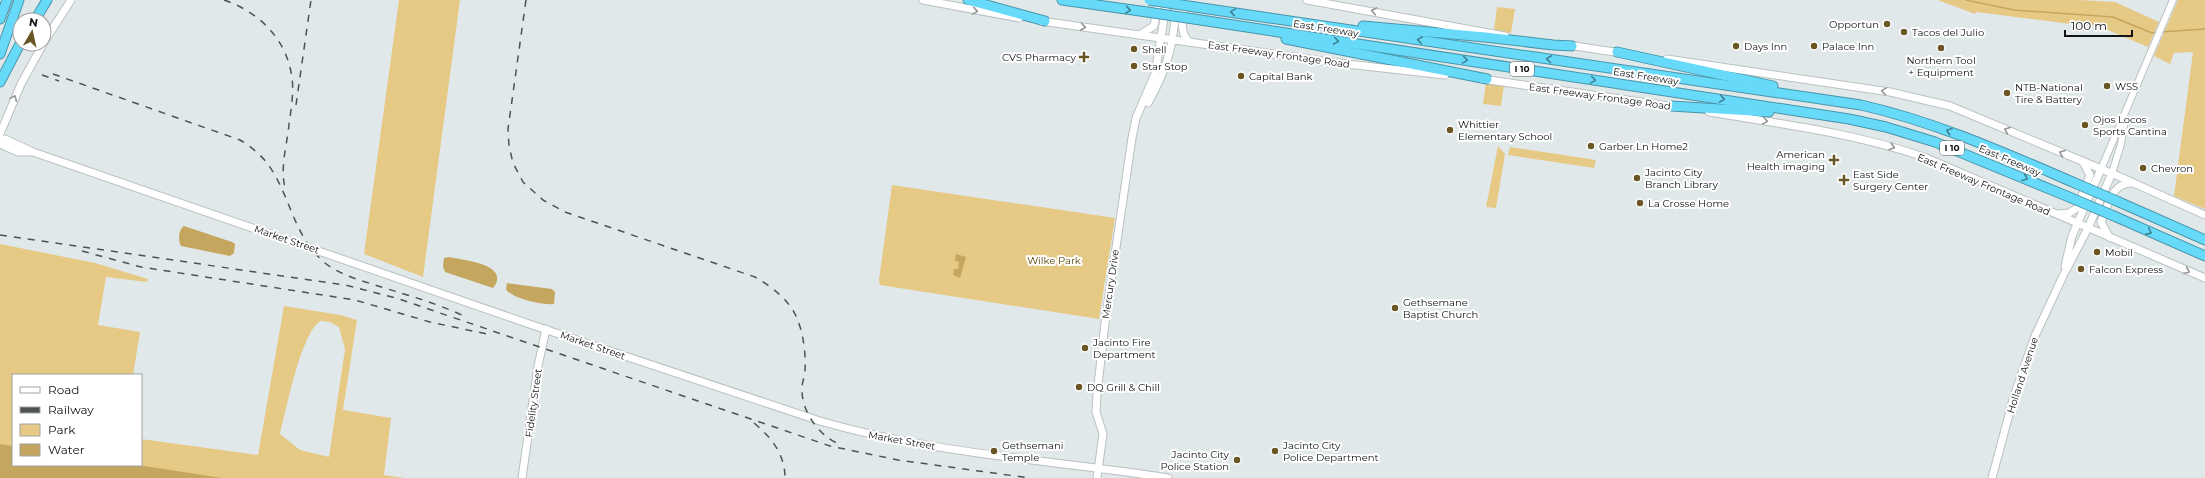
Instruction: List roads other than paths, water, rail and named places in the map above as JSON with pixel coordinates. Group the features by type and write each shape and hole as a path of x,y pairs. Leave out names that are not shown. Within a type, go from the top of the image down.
{"highway":[{"path":"0,19 7,0"},
{"path":"0,54 19,0"},
{"path":"40,12 47,0"},
{"path":"968,0 1045,22"},
{"name":"East Freeway","path":"1062,0 1829,116 1886,127 1935,142 2114,216 2205,257"},
{"name":"East Freeway","path":"1149,0 1836,101 1896,113 1982,143 2205,238"},
{"path":"1270,18 1572,46"},
{"path":"1214,23 1487,79"},
{"path":"0,82 16,52"},
{"path":"1616,52 1836,101"},
{"path":"1671,106 1829,116"}],"main road":[{"path":"52,29 71,0"},
{"name":"East Freeway Frontage Road","path":"923,0 969,10 1045,22 1323,61 1487,79 1671,106 1830,132 1892,146 1924,158 2205,278"},
{"path":"1139,35 1154,26 1158,0"},
{"name":"Mercury Drive","path":"1097,478 1102,434 1096,412 1097,394 1107,308 1132,138 1136,118 1155,74 1166,0"},
{"name":"Mercury Drive","path":"1132,138 1166,68 1173,40 1177,0"},
{"path":"1186,0 1182,28 1185,38 1189,42"},
{"path":"1307,0 1510,37 1890,92 1950,106 2082,160 2205,215"},
{"path":"0,134 21,84 38,52"},
{"name":"Market Street","path":"0,140 5,139 33,152 546,330 778,408 856,432 945,448 1098,467 1168,478"},
{"name":"Market Street","path":"0,144 18,152 33,152"},
{"path":"2056,214 2069,213 2077,208 2090,175 2082,160"},
{"name":"Holland Avenue","path":"2063,276 2072,236 2101,169"},
{"name":"Holland Avenue","path":"1992,478 2022,371 2035,336 2063,276 2088,228 2112,173"},
{"path":"2109,238 2102,227 2101,222 2116,188 2124,183 2134,183"},
{"name":"Fidelity Street","path":"522,478 538,366 546,330"}],"street":[{"path":"2101,169 2128,109 2173,0"},
{"path":"2112,173 2121,144 2128,109"}],"water":[{"path":"184,226 232,242 235,244 234,253 230,256 181,246 179,236"},
{"path":"956,254 966,257 960,278 953,275 954,269 958,269 959,262 955,261"},
{"path":"449,257 474,262 491,268 496,273 497,280 493,288 445,272 443,266 444,258"},
{"path":"507,283 552,289 555,292 554,304 535,303 520,298 506,289"},
{"path":"0,444 12,446 12,466 142,466 222,478 0,478"}],"waterway":[{"path":"1966,0 2014,10 2113,17 2152,33 2158,32"},
{"path":"2161,32 2205,29"}],"railway":[{"path":"224,0 237,5 260,20 278,39 289,64 293,89 283,172 285,188"},
{"path":"296,105 311,0"},
{"path":"526,0 508,129 509,146 513,163 523,182 543,200 565,212 755,277 777,292 787,302 795,314 802,334 805,356 802,397 808,414 818,429 839,444"},
{"path":"53,74 240,140 255,150 267,163 282,188 305,240 325,263 350,277 432,303 464,316"},
{"path":"42,75 59,81"},
{"path":"0,235 345,285 396,298 830,446 898,460 1030,478"},
{"path":"82,251 141,267 355,300 430,322 487,334"},
{"path":"754,423 766,434 780,454 783,461 785,478"}],"place":[{"name":"Opportun","path":"1887,24"},
{"name":"Tacos del Julio","path":"1904,32"},
{"name":"Days Inn","path":"1736,46"},
{"name":"Palace Inn","path":"1814,46"},
{"name":"Northern Tool + Equipment","path":"1941,48"},
{"name":"Shell","path":"1134,49"},
{"name":"CVS Pharmacy","path":"1084,57"},
{"name":"Star Stop","path":"1134,66"},
{"name":"Capital Bank","path":"1241,76"},
{"name":"WSS","path":"2107,86"},
{"name":"NTB-National Tire & Battery","path":"2007,93"},
{"name":"Ojos Locos Sports Cantina","path":"2085,125"},
{"name":"Whittier Elementary School","path":"1450,130"},
{"name":"Garber Ln Home2","path":"1591,146"},
{"name":"American Health imaging","path":"1834,160"},
{"name":"Chevron","path":"2143,168"},
{"name":"Jacinto City Branch Library","path":"1637,178"},
{"name":"East Side Surgery Center","path":"1844,180"},
{"name":"La Crosse Home","path":"1640,203"},
{"name":"Mobil","path":"2097,252"},
{"name":"Falcon Express","path":"2081,269"},
{"name":"Gethsemane Baptist Church","path":"1395,308"},
{"name":"Jacinto Fire Department","path":"1085,348"},
{"name":"DQ Grill & Chill","path":"1079,387"},
{"name":"Gethsemani Temple","path":"994,451"},
{"name":"Jacinto City Police Department","path":"1275,451"},
{"name":"Jacinto City Police Station","path":"1237,460"}],"park label":[{"name":"Wilke Park","path":"1054,260"}]}
